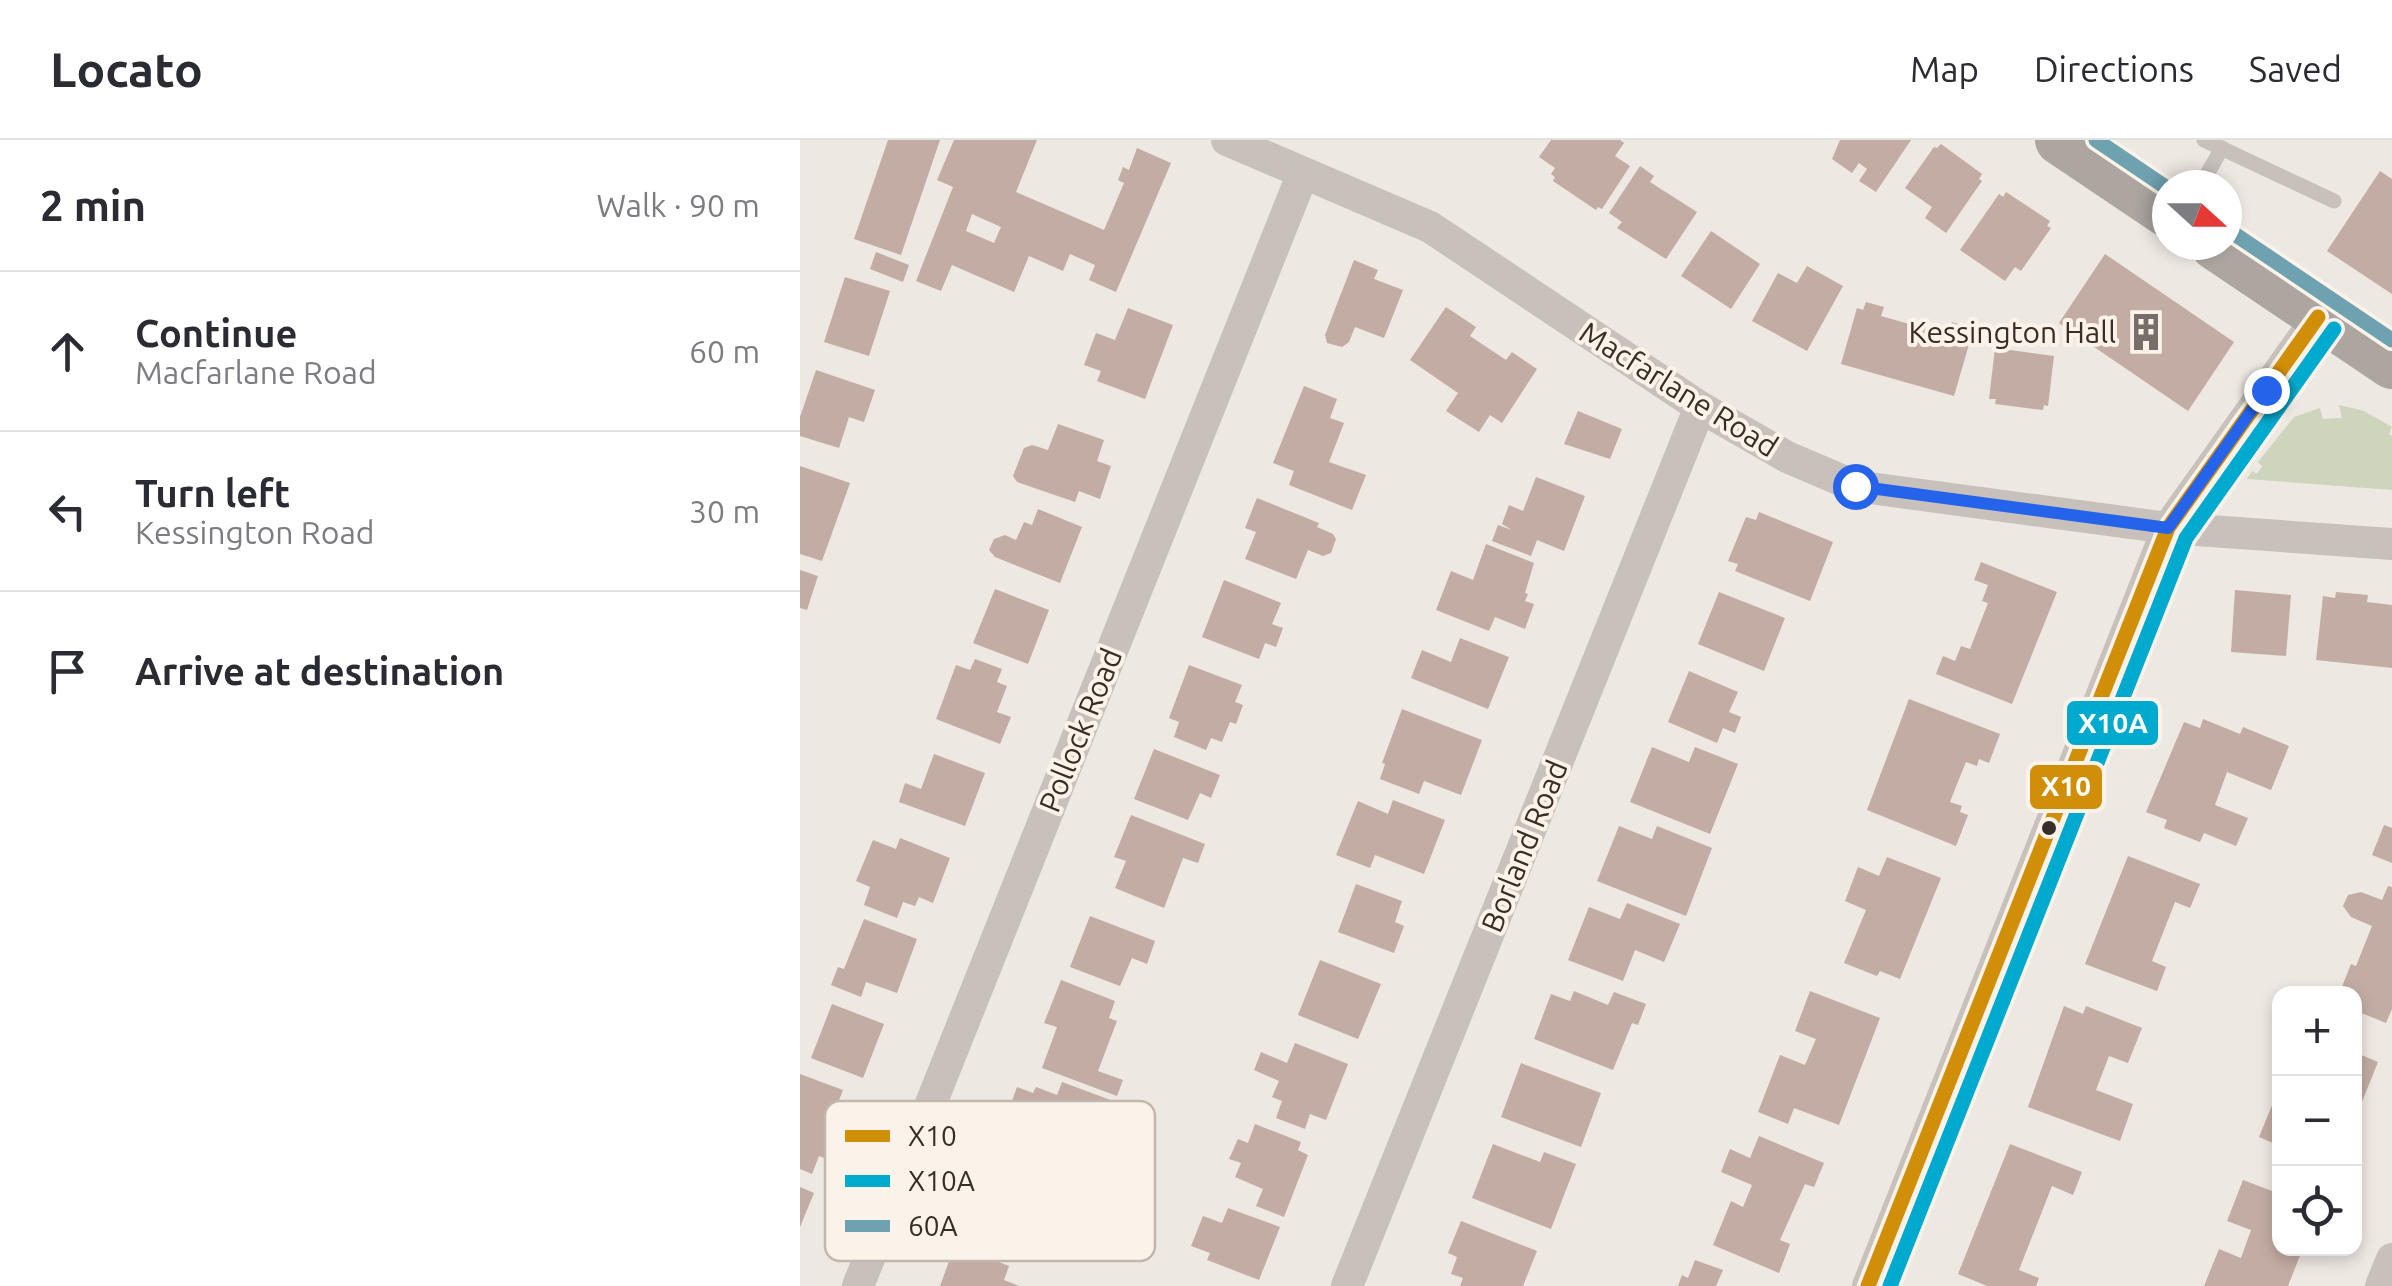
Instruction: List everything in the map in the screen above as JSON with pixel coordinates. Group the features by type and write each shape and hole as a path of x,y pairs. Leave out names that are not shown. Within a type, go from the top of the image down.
{"main road":[{"path":"2060,140 2152,202"},
{"path":"2236,260 2392,364"}],"street":[{"name":"Macfarlane Road","path":"1226,140 1430,227 1700,407 1787,457 1855,486 2168,528 2392,544"},
{"name":"Pollock Road","path":"932,1101 1303,174"},
{"path":"1868,1286 2168,528 2318,317"},
{"name":"Borland Road","path":"1347,1286 1700,407"},
{"path":"2381,1286 2392,1259"},
{"name":"Pollock Road","path":"858,1286 868,1261"}],"lane":[{"path":"2204,140 2334,201"},
{"path":"2210,170 2222,148"}],"green space":[{"path":"2339,405 2364,411 2392,427 2392,490 2247,479 2252,471 2257,474 2262,466 2258,462 2294,417 2320,408 2323,419 2342,418"}],"building":[{"path":"888,140 940,140 901,255 854,239"},
{"path":"954,140 1037,140 1016,192 1104,230 1124,183 1118,180 1123,167 1129,170 1137,148 1171,163 1116,292 1089,280 1095,265 1070,254 1063,271 1029,256 1014,292 952,265 941,291 916,281 953,187 937,180","holes":["972,214 1001,227 994,243 966,231"]},
{"path":"1551,140 1624,143 1615,156 1630,166 1602,209 1596,210 1553,181 1555,177 1551,174 1555,168 1539,157"},
{"path":"1840,140 1911,140 1876,192 1859,181 1867,169 1859,163 1852,173 1832,159"},
{"path":"1941,144 1982,174 1982,181 1946,233 1925,218 1932,207 1905,188 1934,147"},
{"path":"1640,166 1654,176 1650,182 1697,212 1666,259 1617,228 1622,222 1609,213"},
{"path":"2380,171 2392,179 2392,294 2327,251"},
{"path":"2006,192 2050,221 2047,226 2051,228 2021,271 2015,267 2005,281 1960,250 1999,194 2003,197"},
{"path":"1711,231 1760,264 1731,309 1681,276"},
{"path":"876,252 909,265 903,282 870,269"},
{"name":"Kessington Hall","path":"2105,254 2234,342 2188,411 2059,323"},
{"path":"1354,260 1378,270 1374,279 1403,290 1384,338 1355,327 1349,342 1342,347 1327,343 1325,335"},
{"path":"1807,266 1843,286 1807,351 1752,321 1778,273 1797,283"},
{"path":"845,277 890,291 869,356 824,342"},
{"path":"1866,302 1884,307 1881,316 1948,335 1952,322 1970,328 1954,396 1841,364 1857,308 1863,310"},
{"path":"1446,307 1476,327 1470,336 1506,360 1512,352 1537,369 1502,423 1490,415 1479,432 1446,411 1458,393 1410,360"},
{"path":"1128,308 1173,325 1145,399 1097,381 1101,371 1084,365 1096,333 1115,340"},
{"path":"1995,348 2054,356 2048,406 2044,405 2043,410 1995,404 1996,399 1989,399"},
{"path":"816,370 875,390 864,422 849,417 839,448 800,436 800,417"},
{"path":"1304,386 1337,399 1330,418 1344,423 1329,462 1366,475 1352,510 1289,485 1294,471 1273,463"},
{"path":"1578,411 1622,429 1610,459 1564,444"},
{"path":"1058,424 1104,440 1097,461 1111,466 1100,499 1079,491 1075,502 1017,482 1013,476 1024,448 1032,445 1048,450"},
{"path":"800,466 850,483 822,561 800,554"},
{"path":"1536,477 1585,496 1564,551 1537,540 1531,556 1492,541 1498,525 1512,530 1502,524 1509,505 1523,511"},
{"path":"1257,498 1319,523 1317,527 1336,539 1331,553 1323,556 1308,550 1296,579 1245,559 1256,532 1245,528"},
{"path":"1038,509 1082,527 1060,583 995,557 989,550 994,539 1005,535 1016,540 1024,522 1032,525"},
{"path":"1759,512 1833,542 1810,601 1735,571 1738,564 1728,561 1746,517 1756,520"},
{"path":"1486,544 1534,563 1525,601 1534,604 1525,629 1495,617 1489,631 1436,610 1451,571 1473,580"},
{"path":"1981,562 2057,592 2012,704 1936,674 1943,656 1955,661 1961,646 1970,649 1988,603 1982,601 1988,585 1974,580"},
{"path":"800,570 818,576 807,610 800,608"},
{"path":"1224,580 1281,603 1272,624 1283,628 1276,647 1265,643 1259,659 1202,637"},
{"path":"995,589 1049,610 1028,664 973,643"},
{"path":"2235,590 2291,595 2286,656 2231,652"},
{"path":"1719,592 1785,618 1764,671 1698,644"},
{"path":"2336,592 2368,595 2367,602 2392,605 2392,668 2316,660 2323,596 2335,598"},
{"path":"1460,638 1509,657 1488,709 1411,678 1422,650 1451,662"},
{"path":"975,659 1002,669 997,682 1007,686 997,712 1011,717 1000,744 936,719 956,665 970,670"},
{"path":"1189,665 1242,685 1235,702 1243,705 1236,724 1230,722 1222,742 1211,738 1206,750 1174,737 1179,722 1169,718"},
{"path":"1689,671 1738,692 1729,712 1741,717 1735,733 1723,728 1717,743 1668,722"},
{"path":"1909,699 2000,734 1989,763 1979,759 1977,766 1966,762 1957,784 1950,802 1962,806 1960,812 1968,815 1956,846 1867,810"},
{"path":"1402,709 1482,740 1461,795 1424,781 1419,794 1380,779"},
{"path":"2203,719 2240,734 2243,727 2289,746 2271,790 2227,772 2215,805 2248,818 2236,846 2204,833 2200,842 2164,828 2167,820 2146,812 2184,722 2200,728"},
{"path":"1652,747 1689,762 1695,747 1738,764 1710,834 1630,802"},
{"path":"1154,749 1220,775 1211,798 1200,793 1188,820 1134,799"},
{"path":"934,754 985,773 965,826 899,802 905,783 921,789"},
{"path":"1393,800 1445,820 1424,874 1375,855 1370,868 1336,855 1358,801 1388,814"},
{"path":"1131,815 1205,844 1198,863 1183,858 1164,908 1115,888 1126,861 1114,857"},
{"path":"2384,825 2392,828 2392,863 2372,855"},
{"path":"1619,826 1652,839 1657,826 1712,848 1686,916 1597,881"},
{"path":"900,838 950,858 933,903 919,897 915,906 903,902 897,918 864,905 870,887 856,881 873,840 896,849"},
{"path":"2128,856 2200,884 2190,908 2175,902 2152,961 2166,967 2157,991 2085,964"},
{"path":"1887,857 1941,878 1900,979 1880,971 1877,976 1844,963 1866,910 1845,901 1858,867 1879,876"},
{"path":"1356,884 1402,901 1395,922 1404,926 1394,953 1338,932"},
{"path":"2388,886 2392,887 2392,1009 2386,1023 2362,1013 2362,986 2342,986 2351,964 2356,966 2372,926 2351,917 2343,906 2348,895 2361,892 2382,900"},
{"path":"1627,903 1680,924 1664,962 1635,950 1623,981 1568,960 1589,907 1620,919"},
{"path":"1090,916 1155,941 1147,964 1132,958 1120,986 1070,967"},
{"path":"864,919 917,939 897,993 866,982 861,997 831,985 838,967 844,969"},
{"path":"1320,960 1381,984 1358,1039 1298,1015"},
{"path":"1061,980 1115,1001 1109,1018 1117,1021 1098,1071 1123,1080 1117,1096 1042,1068 1057,1027 1044,1023"},
{"path":"1574,991 1608,1005 1614,992 1646,1004 1638,1025 1632,1023 1613,1070 1534,1039 1551,994 1570,1001"},
{"path":"1810,991 1880,1018 1839,1125 1794,1108 1788,1124 1758,1112 1780,1055 1805,1065 1816,1039 1795,1031"},
{"path":"832,1004 884,1024 863,1078 811,1058"},
{"path":"2064,1006 2083,1014 2086,1006 2142,1028 2128,1063 2109,1056 2096,1090 2133,1104 2120,1141 2028,1107"},
{"path":"1295,1043 1348,1064 1326,1120 1310,1114 1305,1129 1276,1118 1282,1101 1272,1097 1279,1081 1254,1070 1261,1052 1287,1063"},
{"path":"2362,1055 2378,1062 2362,1102"},
{"path":"1521,1063 1601,1093 1581,1147 1501,1117"},
{"path":"800,1074 843,1090 839,1101 825,1101 825,1158 819,1156 812,1174 800,1169"},
{"path":"1062,1082 1113,1101 1012,1101 1017,1087 1033,1093 1036,1087 1057,1095"},
{"path":"2272,1105 2272,1143 2259,1137"},
{"path":"1255,1124 1301,1142 1298,1150 1308,1155 1284,1217 1256,1206 1263,1189 1235,1177 1241,1163 1229,1159 1238,1139 1248,1143"},
{"path":"1759,1136 1824,1163 1814,1187 1805,1184 1780,1240 1790,1244 1779,1273 1713,1245 1731,1201 1743,1207 1752,1185 1721,1172 1730,1149 1750,1158"},
{"path":"1493,1144 1540,1162 1544,1152 1576,1164 1551,1229 1472,1198"},
{"path":"2010,1144 2082,1172 2073,1195 2052,1186 2019,1270 2039,1278 2036,1286 1987,1286 1958,1274"},
{"path":"2243,1180 2272,1191 2272,1256 2300,1256 2288,1286 2204,1286 2219,1249 2241,1258 2251,1230 2227,1221"},
{"path":"800,1187 814,1193 800,1227"},
{"path":"1228,1208 1280,1227 1259,1280 1207,1260 1210,1253 1191,1246 1203,1216 1222,1223"},
{"path":"1461,1221 1537,1251 1523,1286 1460,1286 1463,1278 1451,1274 1457,1257 1448,1253"},
{"path":"1695,1260 1723,1270 1716,1286 1678,1286 1682,1275 1688,1278"},
{"path":"949,1261 996,1261 1009,1266 1004,1280 1019,1286 940,1286"}],"transit line":[{"name":"60A","path":"2096,140 2152,178"},
{"name":"60A","path":"2242,239 2392,340"},
{"name":"X10","path":"1868,1286 2168,528 2318,317"},
{"name":"X10A","path":"1890,1286 2186,538 2334,329"}],"place":[{"name":"Kessington Hall","path":"2146,332"}],"route":[{"path":"1855,486 2168,528 2266,390"}]}
